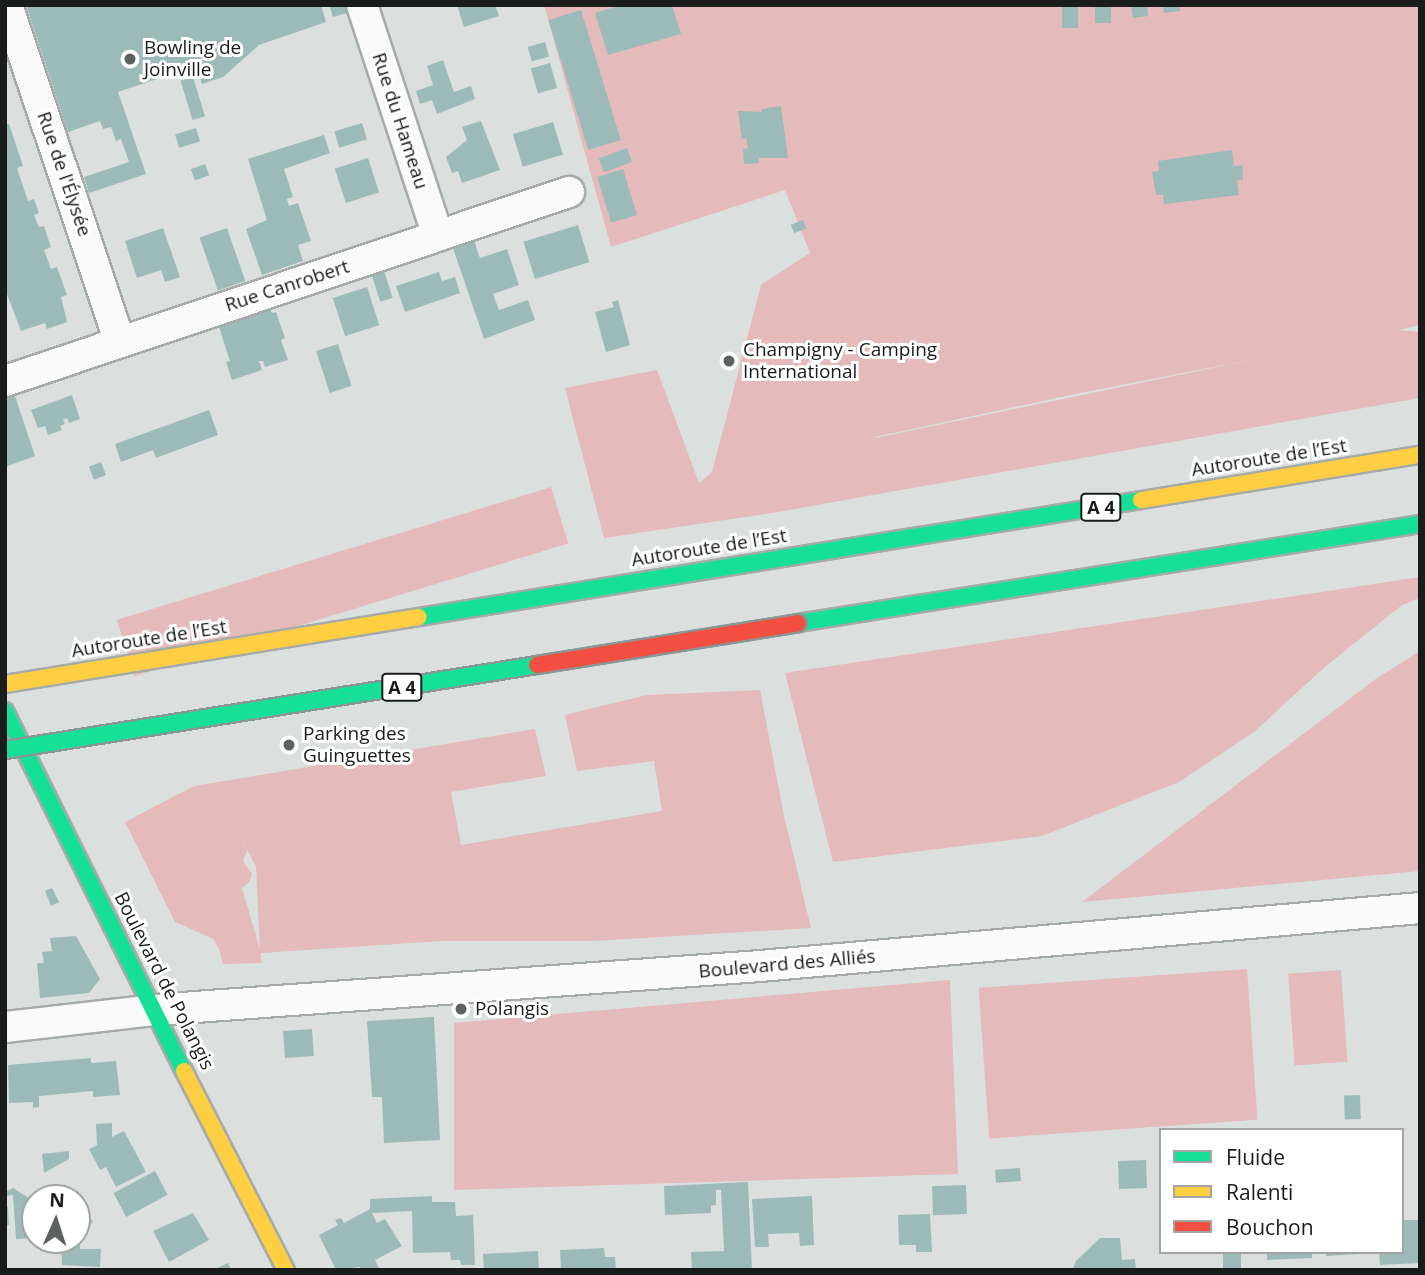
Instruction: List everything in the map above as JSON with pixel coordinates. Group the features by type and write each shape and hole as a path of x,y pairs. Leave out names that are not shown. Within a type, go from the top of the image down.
{"main road":[{"name":"Autoroute de l’Est","path":"5,684 1420,456"},
{"name":"A 4","path":"5,750 1420,524"},
{"name":"Boulevard de Polangis","path":"5,711 262,1227 286,1270"}],"street":[{"name":"Rue de l'Élysée","path":"7,5 120,342"},
{"name":"Rue du Hameau","path":"362,5 438,236"},
{"name":"Rue Canrobert","path":"5,381 569,192"},
{"name":"Boulevard des Alliés","path":"5,1027 154,1010 774,965 1420,908"}],"shaded area":[{"path":"544,5 1420,5 1420,325 1399,330 1420,332 1420,398 772,513 604,538 565,388 657,370 699,483 712,472 761,285 810,253 785,190 611,247","holes":["1260,358 875,438 1085,392"]},
{"path":"551,487 568,543 134,676 117,620"},
{"path":"1420,577 1420,598 1402,605 1326,666 1255,731 1179,782 1042,836 833,862 785,673"},
{"path":"1420,651 1420,871 1082,902 1377,678"},
{"path":"760,690 784,816 811,928 593,941 441,941 261,953 261,963 223,964 213,939 175,922 125,822 194,786 535,729 546,776 451,792 461,845 662,811 654,761 577,771 565,715 647,695","holes":["242,840 256,867 260,949 242,888 249,882 252,874 243,861 247,851"]},
{"path":"1247,969 1258,1120 989,1138 979,988"},
{"path":"1341,970 1347,1062 1295,1065 1288,974"},
{"path":"950,980 958,1174 454,1190 454,1023"}],"building":[{"name":"Bowling de Joinville","path":"26,5 321,5 326,22 259,45 223,77 202,84 196,66 118,92 146,174 89,193 84,177 129,162 121,139 116,141 111,127 103,129 100,121 68,132"},
{"path":"329,5 345,5 347,13 333,17"},
{"path":"457,5 495,5 499,16 464,27"},
{"path":"622,5 672,5 681,34 608,55 595,13"},
{"path":"1062,5 1078,5 1078,28 1062,28"},
{"path":"1095,5 1111,5 1111,23 1095,23"},
{"path":"1131,5 1147,5 1148,16 1133,18"},
{"path":"1163,5 1179,5 1180,11 1164,13"},
{"path":"581,10 621,140 588,150 548,20"},
{"path":"545,42 549,56 532,61 528,47"},
{"path":"443,60 454,92 471,86 475,99 437,114 432,100 420,104 416,91 433,85 427,66"},
{"path":"550,63 557,88 538,94 531,69"},
{"path":"193,77 205,116 193,120 181,81"},
{"path":"781,106 788,158 759,158 759,163 744,164 743,149 748,148 746,138 742,139 738,111 762,112 762,109"},
{"path":"481,121 500,170 462,183 458,171 452,173 446,157 467,140 462,127"},
{"path":"553,122 563,155 523,167 513,134"},
{"path":"362,123 367,139 339,148 334,131"},
{"path":"5,124 9,124 23,166 17,168 28,201 34,199 39,213 34,215 39,227 44,226 51,247 44,250 51,269 57,267 67,295 61,297 67,322 47,329 45,323 21,331 5,289"},
{"path":"196,128 200,141 179,148 175,134"},
{"path":"324,135 330,153 284,169 293,197 287,199 289,206 298,203 311,241 298,245 303,261 262,275 246,229 267,220 248,159"},
{"path":"627,148 632,162 604,172 599,158"},
{"path":"1232,150 1234,166 1242,165 1243,180 1237,180 1239,195 1164,204 1163,195 1156,195 1152,172 1159,171 1158,161"},
{"path":"368,158 379,192 346,203 335,169"},
{"path":"205,164 209,175 195,180 191,169"},
{"path":"623,169 637,215 611,223 597,177"},
{"path":"803,220 806,228 794,233 791,225"},
{"path":"578,225 589,262 535,279 523,242"},
{"path":"163,228 180,277 165,282 161,270 137,278 125,241"},
{"path":"227,228 245,281 218,290 200,237"},
{"path":"474,241 480,258 507,249 519,285 493,294 499,310 528,300 535,320 484,339 453,248"},
{"path":"384,271 393,298 380,302 372,275"},
{"path":"439,272 442,281 455,277 460,293 405,312 396,286"},
{"path":"367,287 379,325 345,336 333,298"},
{"path":"618,300 630,345 606,352 595,312 614,307 612,302"},
{"path":"270,309 272,313 276,312 285,338 281,340 288,360 265,367 263,361 259,361 262,370 232,380 226,362 230,361 219,327"},
{"path":"338,344 352,386 330,393 316,351"},
{"path":"72,395 80,419 69,423 67,418 63,420 65,424 60,426 62,430 48,435 45,426 38,428 31,410"},
{"path":"15,396 35,456 5,467 5,399"},
{"path":"209,410 218,435 156,458 153,450 121,462 115,444"},
{"path":"101,462 106,475 94,480 89,467"},
{"path":"52,888 59,902 51,906 45,891"},
{"path":"76,936 100,979 89,993 40,998 37,963 44,963 42,952 52,951 50,938"},
{"path":"434,1017 440,1140 384,1143 382,1097 372,1097 367,1021"},
{"path":"312,1029 314,1056 285,1058 283,1031"},
{"path":"91,1058 91,1063 116,1061 120,1095 93,1097 93,1091 39,1096 39,1107 33,1108 33,1102 9,1103 8,1065"},
{"path":"1360,1095 1361,1119 1345,1120 1344,1096"},
{"path":"112,1123 112,1137 124,1131 146,1172 116,1187 106,1167 100,1170 89,1149 97,1145 96,1124"},
{"path":"69,1151 69,1159 44,1173 42,1154"},
{"path":"1146,1160 1147,1188 1119,1189 1118,1161"},
{"path":"1020,1168 1021,1181 996,1183 995,1170"},
{"path":"155,1171 168,1195 126,1217 114,1193"},
{"path":"748,1182 752,1270 692,1270 691,1252 724,1251 721,1190 716,1190 716,1205 711,1206 711,1213 665,1215 664,1186"},
{"path":"966,1185 967,1214 933,1215 932,1186"},
{"path":"13,1188 21,1193 21,1239 16,1239 13,1195 7,1196 7,1191"},
{"path":"432,1196 432,1202 455,1202 456,1216 473,1215 475,1265 461,1265 460,1260 451,1260 450,1252 413,1253 412,1211 372,1213 377,1223 385,1219 402,1246 375,1260 380,1270 361,1270 360,1267 336,1270 319,1235 338,1225 335,1220 341,1218 344,1223 370,1209 370,1199"},
{"path":"812,1196 814,1245 800,1246 799,1233 768,1234 769,1247 755,1247 752,1199"},
{"path":"5,1207 8,1207 9,1225 5,1225"},
{"path":"193,1213 209,1240 169,1262 153,1231"},
{"path":"930,1214 932,1252 916,1252 916,1245 899,1245 898,1215"},
{"path":"1404,1220 1420,1220 1420,1263 1380,1265 1379,1254 1404,1254"},
{"path":"1100,1238 1120,1238 1122,1260 1135,1259 1136,1270 1072,1270 1076,1261"},
{"path":"604,1248 605,1257 615,1257 616,1270 561,1270 560,1250"},
{"path":"91,1249 101,1249 100,1267 62,1265 62,1254 91,1254"},
{"path":"538,1251 539,1270 484,1270 483,1254"},
{"path":"1223,1254 1241,1254 1241,1270 1223,1270"},
{"path":"1267,1254 1312,1254 1312,1258 1267,1260"},
{"path":"1326,1254 1360,1254 1326,1256"},
{"path":"228,1263 231,1270 213,1270"}],"traffic: fast":[{"path":"419,617 1141,500"},
{"path":"798,623 1420,524"},
{"path":"5,750 537,665"},
{"path":"5,711 184,1071"}],"traffic: slow":[{"path":"1141,500 1420,455"},
{"path":"5,684 419,617"},
{"path":"184,1071 286,1270"}],"traffic: jam":[{"path":"537,665 798,623"}],"place":[{"name":"Bowling de Joinville","path":"130,59"},
{"name":"Champigny - Camping International","path":"729,361"},
{"name":"Parking des Guinguettes","path":"289,745"},
{"name":"Polangis","path":"461,1009"}]}
